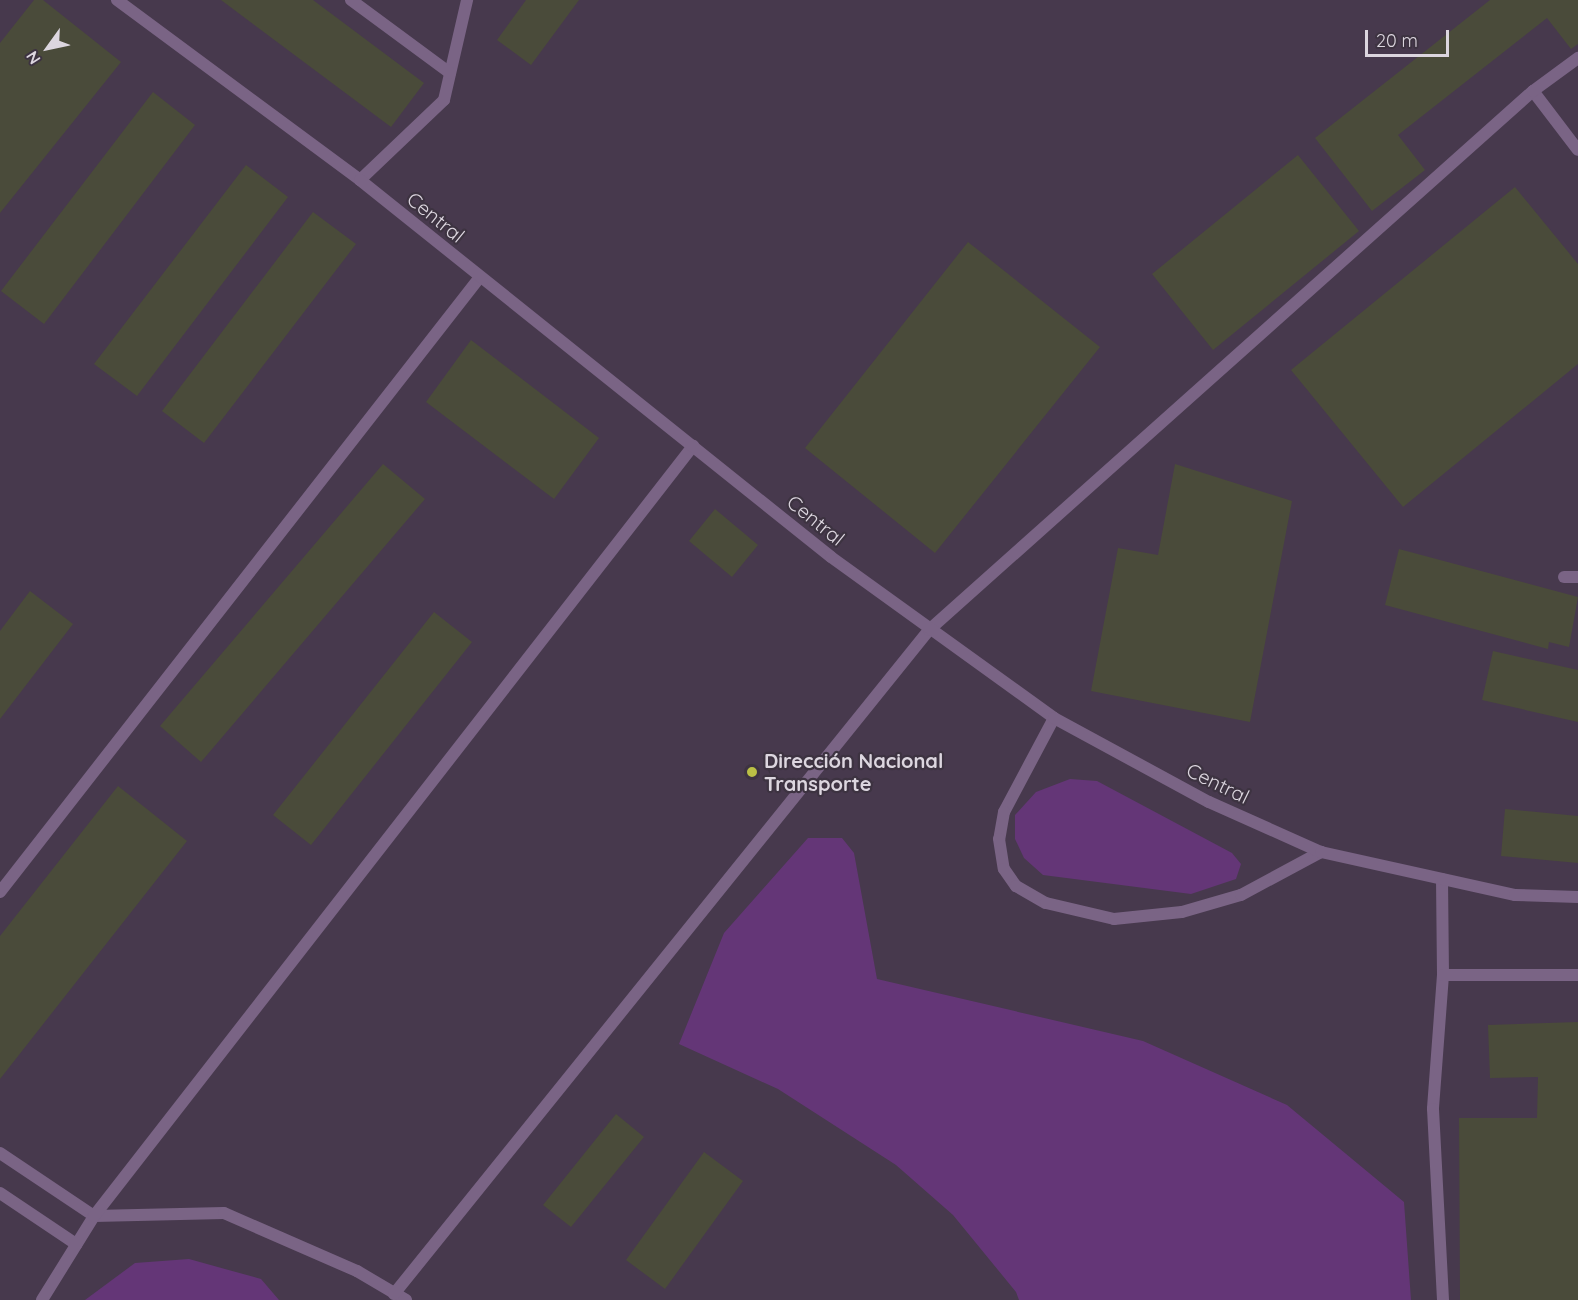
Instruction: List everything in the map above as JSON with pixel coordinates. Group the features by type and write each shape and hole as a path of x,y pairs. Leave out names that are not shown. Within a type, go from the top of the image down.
{"street":[{"name":"Central","path":"117,0 360,180 693,446 929,630 1054,718 1209,802 1321,852 1515,895 1578,897"},
{"path":"351,0 450,73"},
{"path":"360,180 444,100 467,0"},
{"path":"394,1294 929,630 1533,91 1578,58"},
{"path":"1533,91 1578,150"},
{"path":"0,892 480,277"},
{"path":"42,1300 94,1216 693,446"},
{"path":"1564,577 1578,577"},
{"path":"1054,718 1004,812 999,839 1004,869 1016,886 1046,903 1114,919 1182,912 1241,895 1321,852"},
{"path":"1442,879 1443,975 1433,1109 1443,1300"},
{"path":"1443,975 1578,975"},
{"path":"0,1153 94,1216 224,1213 357,1272 406,1300"},
{"path":"0,1193 76,1244"}],"shaded area":[{"path":"0,0 1578,0 1578,1300 0,1300"},
{"path":"1070,779 1097,781 1232,853 1241,864 1236,879 1191,894 1043,875 1024,858 1015,839 1015,815 1036,792"},
{"path":"808,838 842,838 854,853 877,979 1143,1041 1287,1105 1404,1202 1411,1300 1019,1300 1016,1292 953,1215 896,1165 778,1089 679,1044 724,933"},
{"path":"189,1259 261,1279 279,1300 85,1300 135,1263"}],"building":[{"path":"34,0 43,0 121,62 0,213 0,43"},
{"path":"221,0 313,0 424,83 391,127"},
{"path":"526,0 579,0 531,65 497,40"},
{"path":"1490,0 1578,0 1578,44 1571,49 1547,18 1398,135 1425,170 1372,211 1315,138"},
{"path":"153,92 195,125 44,324 1,291"},
{"path":"1298,155 1359,231 1213,350 1152,274"},
{"path":"246,165 288,197 137,396 94,364"},
{"path":"1515,187 1578,264 1578,364 1403,507 1291,370"},
{"path":"313,212 356,244 204,443 162,411"},
{"path":"968,242 1100,347 935,553 805,448"},
{"path":"471,340 599,438 554,499 426,402"},
{"path":"383,464 425,499 201,762 160,726"},
{"path":"1175,464 1292,501 1250,722 1091,691 1118,548 1158,555"},
{"path":"715,509 758,545 732,577 689,541"},
{"path":"1399,549 1578,597 1569,647 1549,642 1548,649 1385,605"},
{"path":"30,591 73,624 0,719 0,631"},
{"path":"434,612 472,642 311,845 273,815"},
{"path":"1493,651 1578,670 1578,722 1482,700"},
{"path":"118,786 187,841 0,1079 0,936"},
{"path":"1505,809 1578,816 1578,863 1501,856"},
{"path":"1578,1022 1578,1300 1460,1300 1459,1118 1537,1118 1538,1077 1490,1078 1488,1025"},
{"path":"616,1114 644,1137 571,1227 543,1205"},
{"path":"704,1152 743,1181 665,1289 626,1260"}],"place":[{"name":"Dirección Nacional Transporte","path":"752,772"}]}
